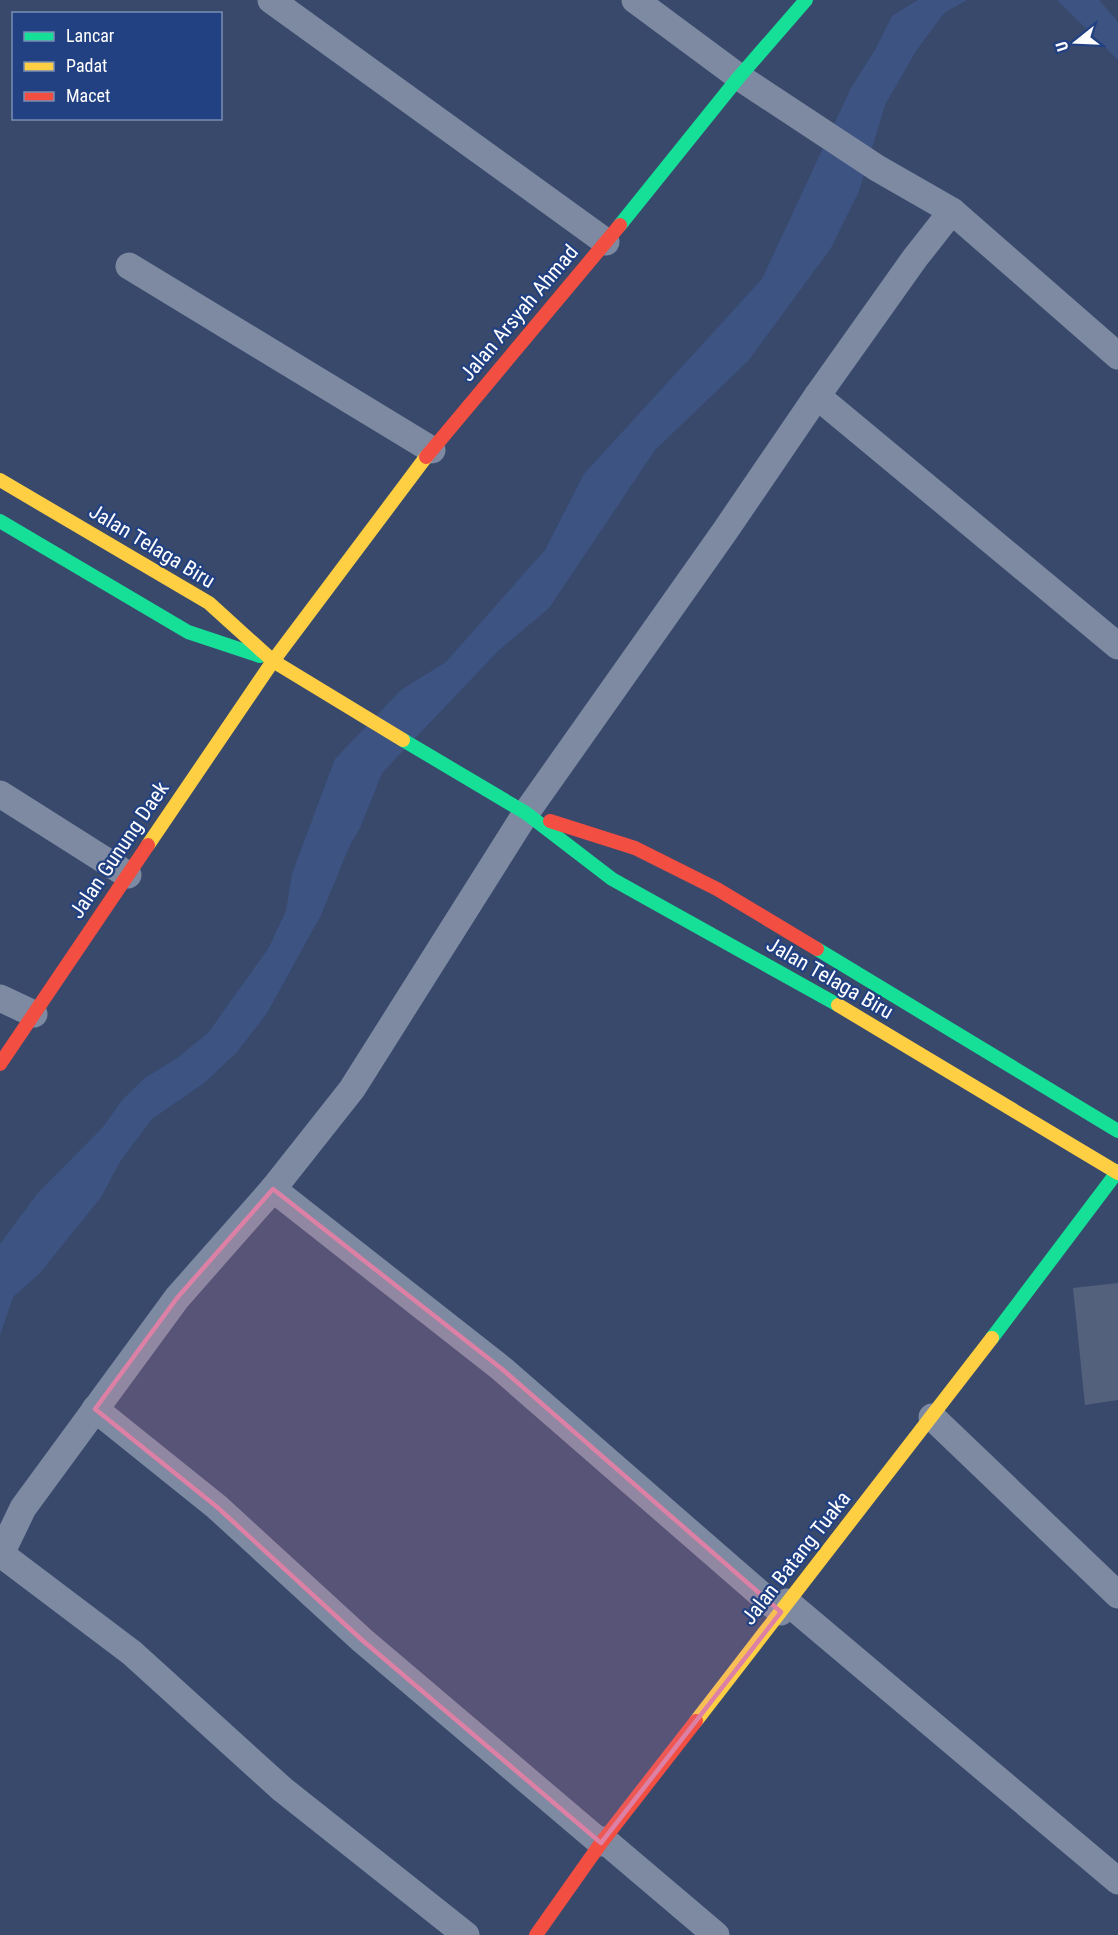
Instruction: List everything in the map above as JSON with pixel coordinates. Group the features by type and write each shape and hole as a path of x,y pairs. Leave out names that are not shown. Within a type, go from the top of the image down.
{"main road":[{"name":"Jalan Arsyah Ahmad","path":"273,661 432,450 606,242 739,77 806,0"},
{"name":"Jalan Telaga Biru","path":"0,480 209,603 273,661 526,813 612,879 823,996 1118,1172"},
{"name":"Jalan Telaga Biru","path":"0,521 188,632 273,661"},
{"path":"188,632 200,632 210,625 213,614 209,603"},
{"name":"Jalan Gunung Daek","path":"0,1064 273,661"},
{"name":"Jalan Telaga Biru","path":"526,813 635,848 717,890 1118,1131"},
{"path":"612,879 608,871 608,857 618,847 635,848"},
{"name":"Jalan Batang Tuaka","path":"536,1935 603,1841 932,1417 1118,1172"}],"street":[{"path":"271,0 606,242"},
{"path":"634,0 739,77 877,168 952,211 1118,356"},
{"path":"466,1935 282,1789 132,1653 1,1555 23,1508 177,1298 273,1189 352,1089 526,813 817,396 915,258 952,211"},
{"path":"129,266 432,450"},
{"path":"817,396 1118,646"},
{"path":"0,794 128,875"},
{"path":"0,998 34,1014"},
{"path":"273,1189 502,1369 784,1607 1118,1881"},
{"path":"95,1409 218,1507 362,1640 716,1935"},
{"path":"932,1417 1118,1596"}],"highlighted area":[{"path":"273,1189 502,1369 781,1612 601,1843 362,1640 217,1507 95,1409 177,1298"}],"water":[{"path":"918,0 967,0 944,13 916,51 885,105 859,191 831,248 748,361 655,450 549,608 499,650 382,773 321,915 267,1013 237,1052 204,1083 152,1119 121,1160 101,1197 40,1273 13,1297 0,1335 0,1244 37,1194 103,1127 123,1099 145,1078 177,1058 208,1033 268,949 286,911 292,874 335,759 401,690 446,662 545,550 584,474 762,279 851,88 875,50 892,16"},
{"path":"1057,0 1099,0 1118,22 1118,60"}],"building":[{"path":"1118,1283 1118,1400 1085,1405 1073,1288"}],"traffic: fast":[{"path":"620,225 739,77 806,0"},
{"path":"0,521 188,632 260,656"},
{"path":"403,740 526,813 612,879 838,1005"},
{"path":"817,949 1118,1131"},
{"path":"992,1338 1118,1171"}],"traffic: slow":[{"path":"148,845 273,661 426,457"},
{"path":"0,480 209,603 273,661 403,740"},
{"path":"838,1005 1118,1173"},
{"path":"696,1721 992,1338"}],"traffic: jam":[{"path":"426,457 620,225"},
{"path":"550,821 635,848 717,889 817,949"},
{"path":"0,1064 148,845"},
{"path":"536,1935 601,1843 696,1721"}]}
